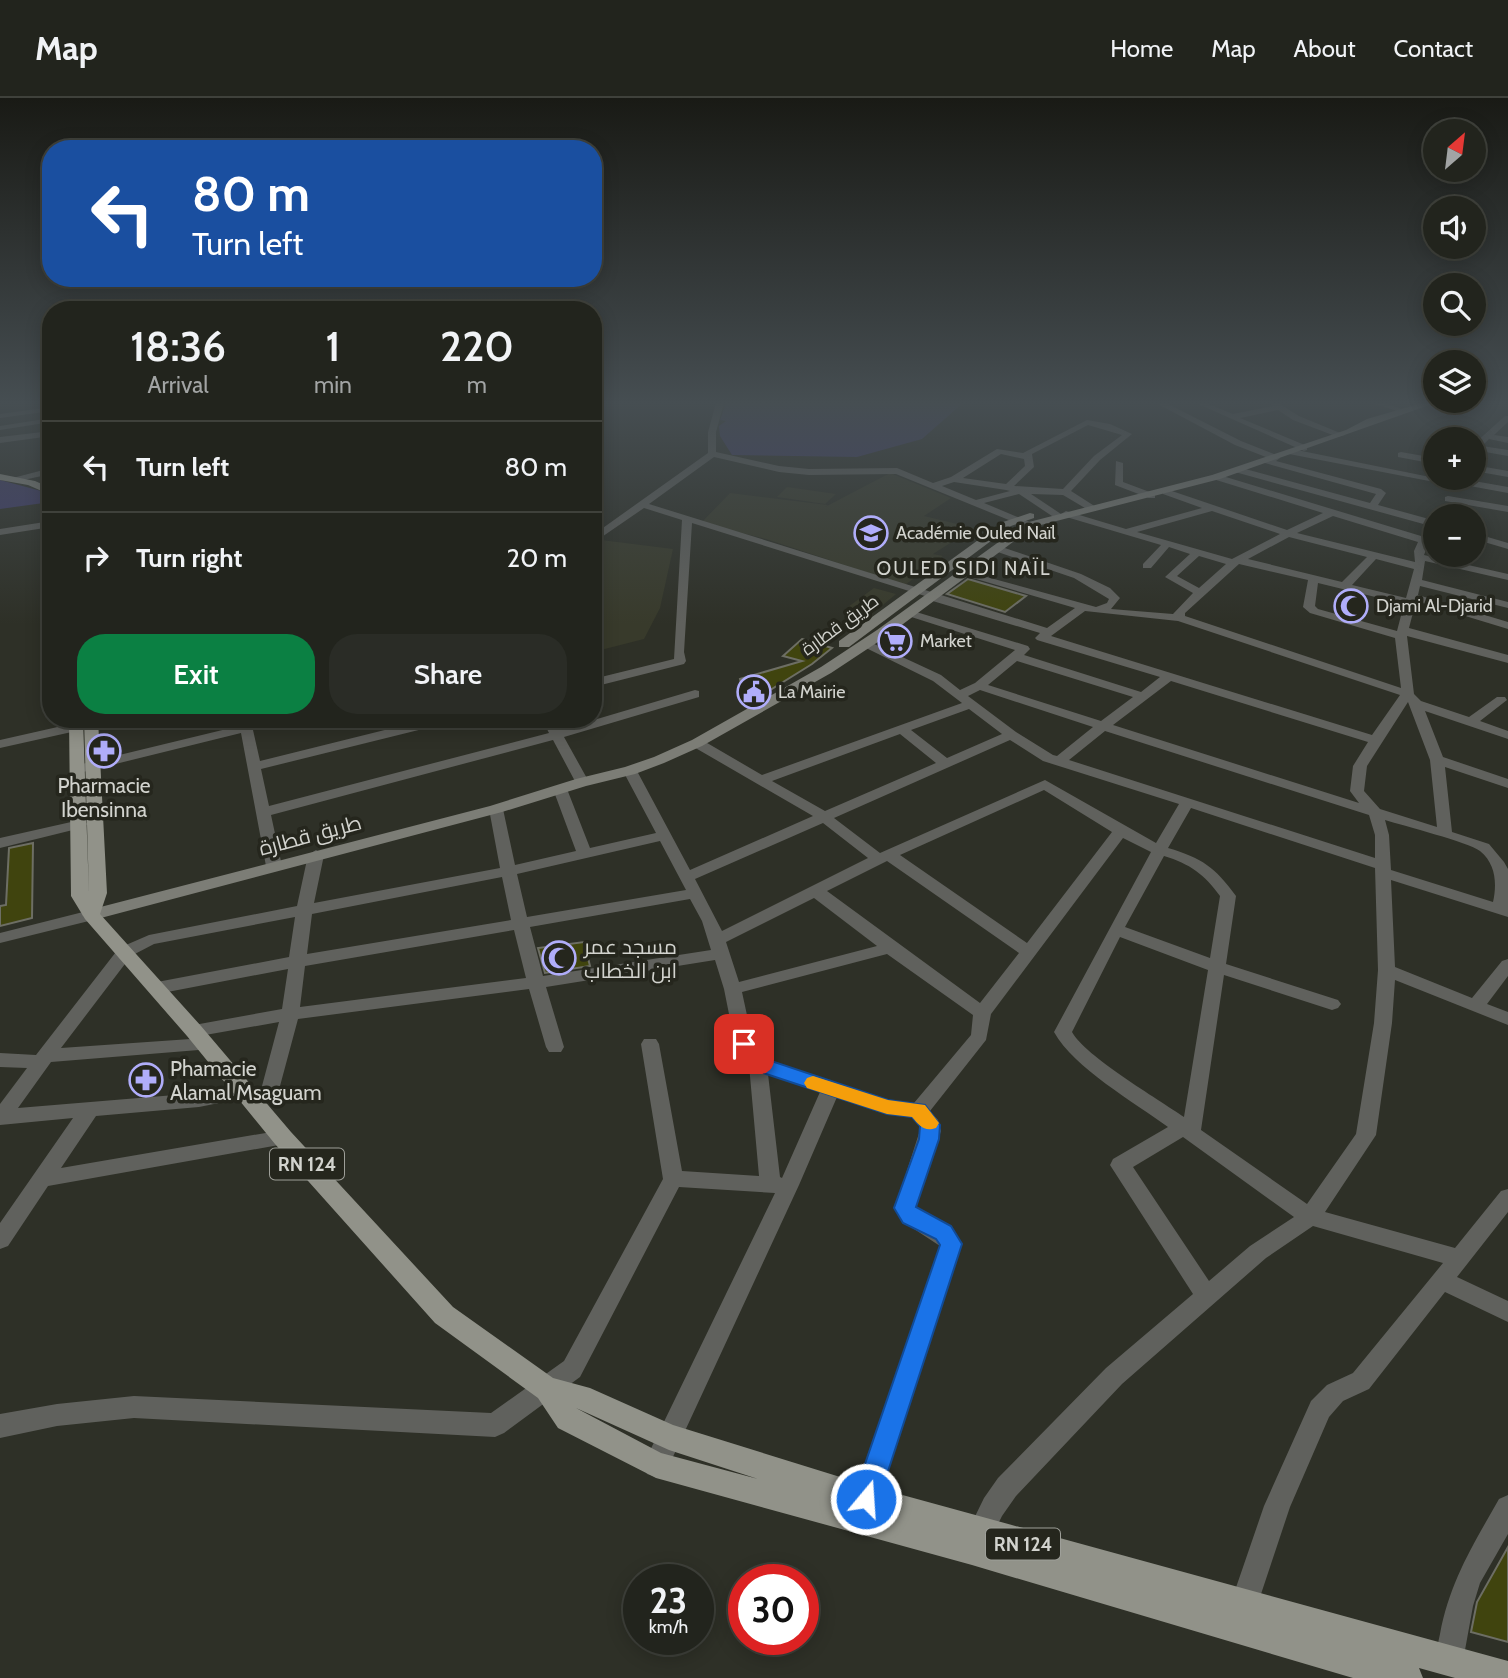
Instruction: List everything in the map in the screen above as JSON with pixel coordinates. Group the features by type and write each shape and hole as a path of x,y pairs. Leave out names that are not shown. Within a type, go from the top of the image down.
{"main road":[{"path":"18,477 42,482"},
{"path":"18,477 42,488"},
{"name":"طريق قطارة","path":"809,681 805,677 813,666 983,541 1017,520 1058,514 1146,494 1206,477"},
{"name":"طريق قطارة","path":"1146,494 1167,492 1216,477"},
{"name":"طريق قطارة","path":"91,915 496,809 582,782 630,771 696,743 809,681 866,644 1029,525 1058,514"},
{"name":"RN 124","path":"84,728 85,767 98,892 91,915"},
{"name":"RN 124","path":"85,767 80,824 80,896 91,915 200,1037 284,1138 444,1315 547,1389 568,1419 656,1465 1244,1605 1508,1677"},
{"name":"RN 124","path":"547,1389 581,1396 668,1437 866,1499 976,1541 1407,1678"}],"street":[{"path":"602,533 683,477"},
{"path":"910,477 1029,525"},
{"path":"932,486 958,477"},
{"path":"1008,487 1019,477"},
{"path":"1065,492 1079,477"},
{"path":"1118,477 1118,483 1146,494"},
{"path":"1216,477 1423,540 1402,633 1412,699 1437,760 1446,820 1445,834"},
{"path":"1262,477 1423,520"},
{"path":"1332,477 1381,493 1372,507"},
{"path":"954,479 1008,487 1020,491 1058,514 1196,554 1410,599 1508,626"},
{"path":"1486,486 1508,490"},
{"path":"1445,504 1452,490"},
{"path":"975,503 1020,491 1065,492 1089,507"},
{"path":"1167,492 1289,534 1373,556 1508,577"},
{"path":"1448,499 1508,509"},
{"path":"641,504 917,590 1168,677 1377,741"},
{"path":"1123,532 1212,508"},
{"path":"1179,618 1179,611 1235,562 1332,513"},
{"path":"602,680 680,661 678,652 687,519"},
{"path":"0,532 42,525"},
{"path":"1486,540 1508,546"},
{"path":"1147,566 1166,545"},
{"path":"996,548 1077,576 1111,592 1115,598 1111,604 1097,611"},
{"path":"1196,554 1170,577 1199,592"},
{"path":"1344,587 1373,556"},
{"path":"961,573 1082,608 1179,618 1508,735"},
{"path":"1313,580 1309,607 1314,611 1508,659"},
{"path":"1415,582 1508,605"},
{"path":"763,779 900,728 965,700 1020,653 1082,608"},
{"path":"909,613 1142,696"},
{"path":"866,644 926,671 1011,735 1054,759 1504,910 1505,887 1500,865 1484,847 979,686"},
{"path":"0,1060 45,1059 200,1037 290,1014 535,983 719,947 816,891 884,857 1045,784 1054,759 1168,677"},
{"path":"602,721 695,694"},
{"path":"976,1541 993,1507 1017,1476 1114,1376 1258,1252 1310,1217 1366,1135 1383,1023 1387,970 1382,835 1376,814 1357,791 1360,766 1395,709 1412,699"},
{"path":"1472,721 1506,699"},
{"path":"0,744 61,728"},
{"path":"85,767 230,728"},
{"path":"246,728 274,866"},
{"path":"255,766 409,728"},
{"path":"552,728 582,782"},
{"path":"265,812 580,728"},
{"path":"900,728 944,762"},
{"path":"687,877 944,762 1011,735"},
{"path":"696,743 763,779 823,816 1028,952"},
{"path":"1437,760 1508,784"},
{"path":"630,771 710,921 733,989 744,1044 758,1064 780,1185"},
{"path":"1045,784 1121,831 1159,850 1192,860 1216,880 1228,896 1188,1129"},
{"path":"560,789 585,853"},
{"path":"1187,803 1116,929 1063,1032 1069,1043 1091,1062 1310,1217 1460,1258"},
{"path":"496,809 507,871 535,983 555,1047"},
{"path":"0,843 80,824"},
{"path":"918,1111 931,1099 980,1036 982,1013 1121,831"},
{"path":"1,1117 113,965 125,952 149,940 507,871 664,836"},
{"path":"271,1086 290,1014 304,911 316,855"},
{"path":"816,891 890,948 982,1013"},
{"path":"157,988 299,960 522,925 695,893"},
{"path":"0,938 91,915"},
{"path":"1116,929 1217,967 1332,1004"},
{"path":"733,989 890,948"},
{"path":"1475,1006 1508,965"},
{"path":"1387,970 1508,1019"},
{"path":"0,1426 57,1415 134,1407 495,1425 572,1368 673,1179 650,1044"},
{"path":"758,1064 887,1107 918,1111 930,1125 931,1131 905,1208 910,1217 943,1233 951,1244 866,1499"},
{"path":"656,1465 780,1185 831,1089"},
{"path":"1,1117 199,1100 244,1091"},
{"path":"0,1240 90,1109"},
{"path":"1188,1129 1120,1166 1207,1296"},
{"path":"42,1179 284,1138"},
{"path":"673,1179 780,1185"},
{"path":"1244,1605 1277,1506 1320,1409 1335,1393 1361,1381 1508,1197"},
{"path":"1442,1280 1508,1312"},
{"path":"1449,1661 1458,1606 1469,1577 1508,1508"}],"shaded area":[{"name":"Académie Ouled Naïl","path":"883,477 899,477 951,498 924,516 974,528 933,554 943,556 905,585 766,539 701,523 730,493 828,505 825,507"},
{"path":"0,480 42,491 42,503 0,509"},
{"path":"787,487 836,494 825,504 777,497"},
{"path":"602,540 673,549 660,608 644,639 602,650"},
{"path":"874,588 896,594 872,614 848,607"}],"building":[{"path":"968,579 1026,596 1005,612 947,594"},
{"path":"802,639 832,648 812,664 746,705 740,679 802,661 783,656"},
{"path":"33,843 32,918 0,926 0,906 6,905 9,848"},
{"name":"مسجد عمر ابن الخطاب","path":"584,942 590,966 545,973 538,948"},
{"path":"1508,1547 1508,1642 1471,1632 1477,1602"}],"slow traffic":[{"path":"813,1083 887,1107 918,1111 929,1123"}],"place":[{"name":"Académie Ouled Naïl","path":"871,533"},
{"name":"Djami Al-Djarid","path":"1351,606"},
{"name":"Market","path":"895,641"},
{"name":"La Mairie","path":"754,692"},
{"name":"Pharmacie Ibensinna","path":"104,751"},
{"name":"مسجد عمر ابن الخطاب","path":"559,958"},
{"name":"Phamacie Alamal Msaguam","path":"146,1080"}],"district":[{"name":"OULED SIDI NAÏL","path":"964,568"}],"route":[{"path":"744,1044 758,1064 887,1107 918,1111 930,1125 929,1139 905,1208 910,1217 943,1233 951,1244 866,1499"}]}
